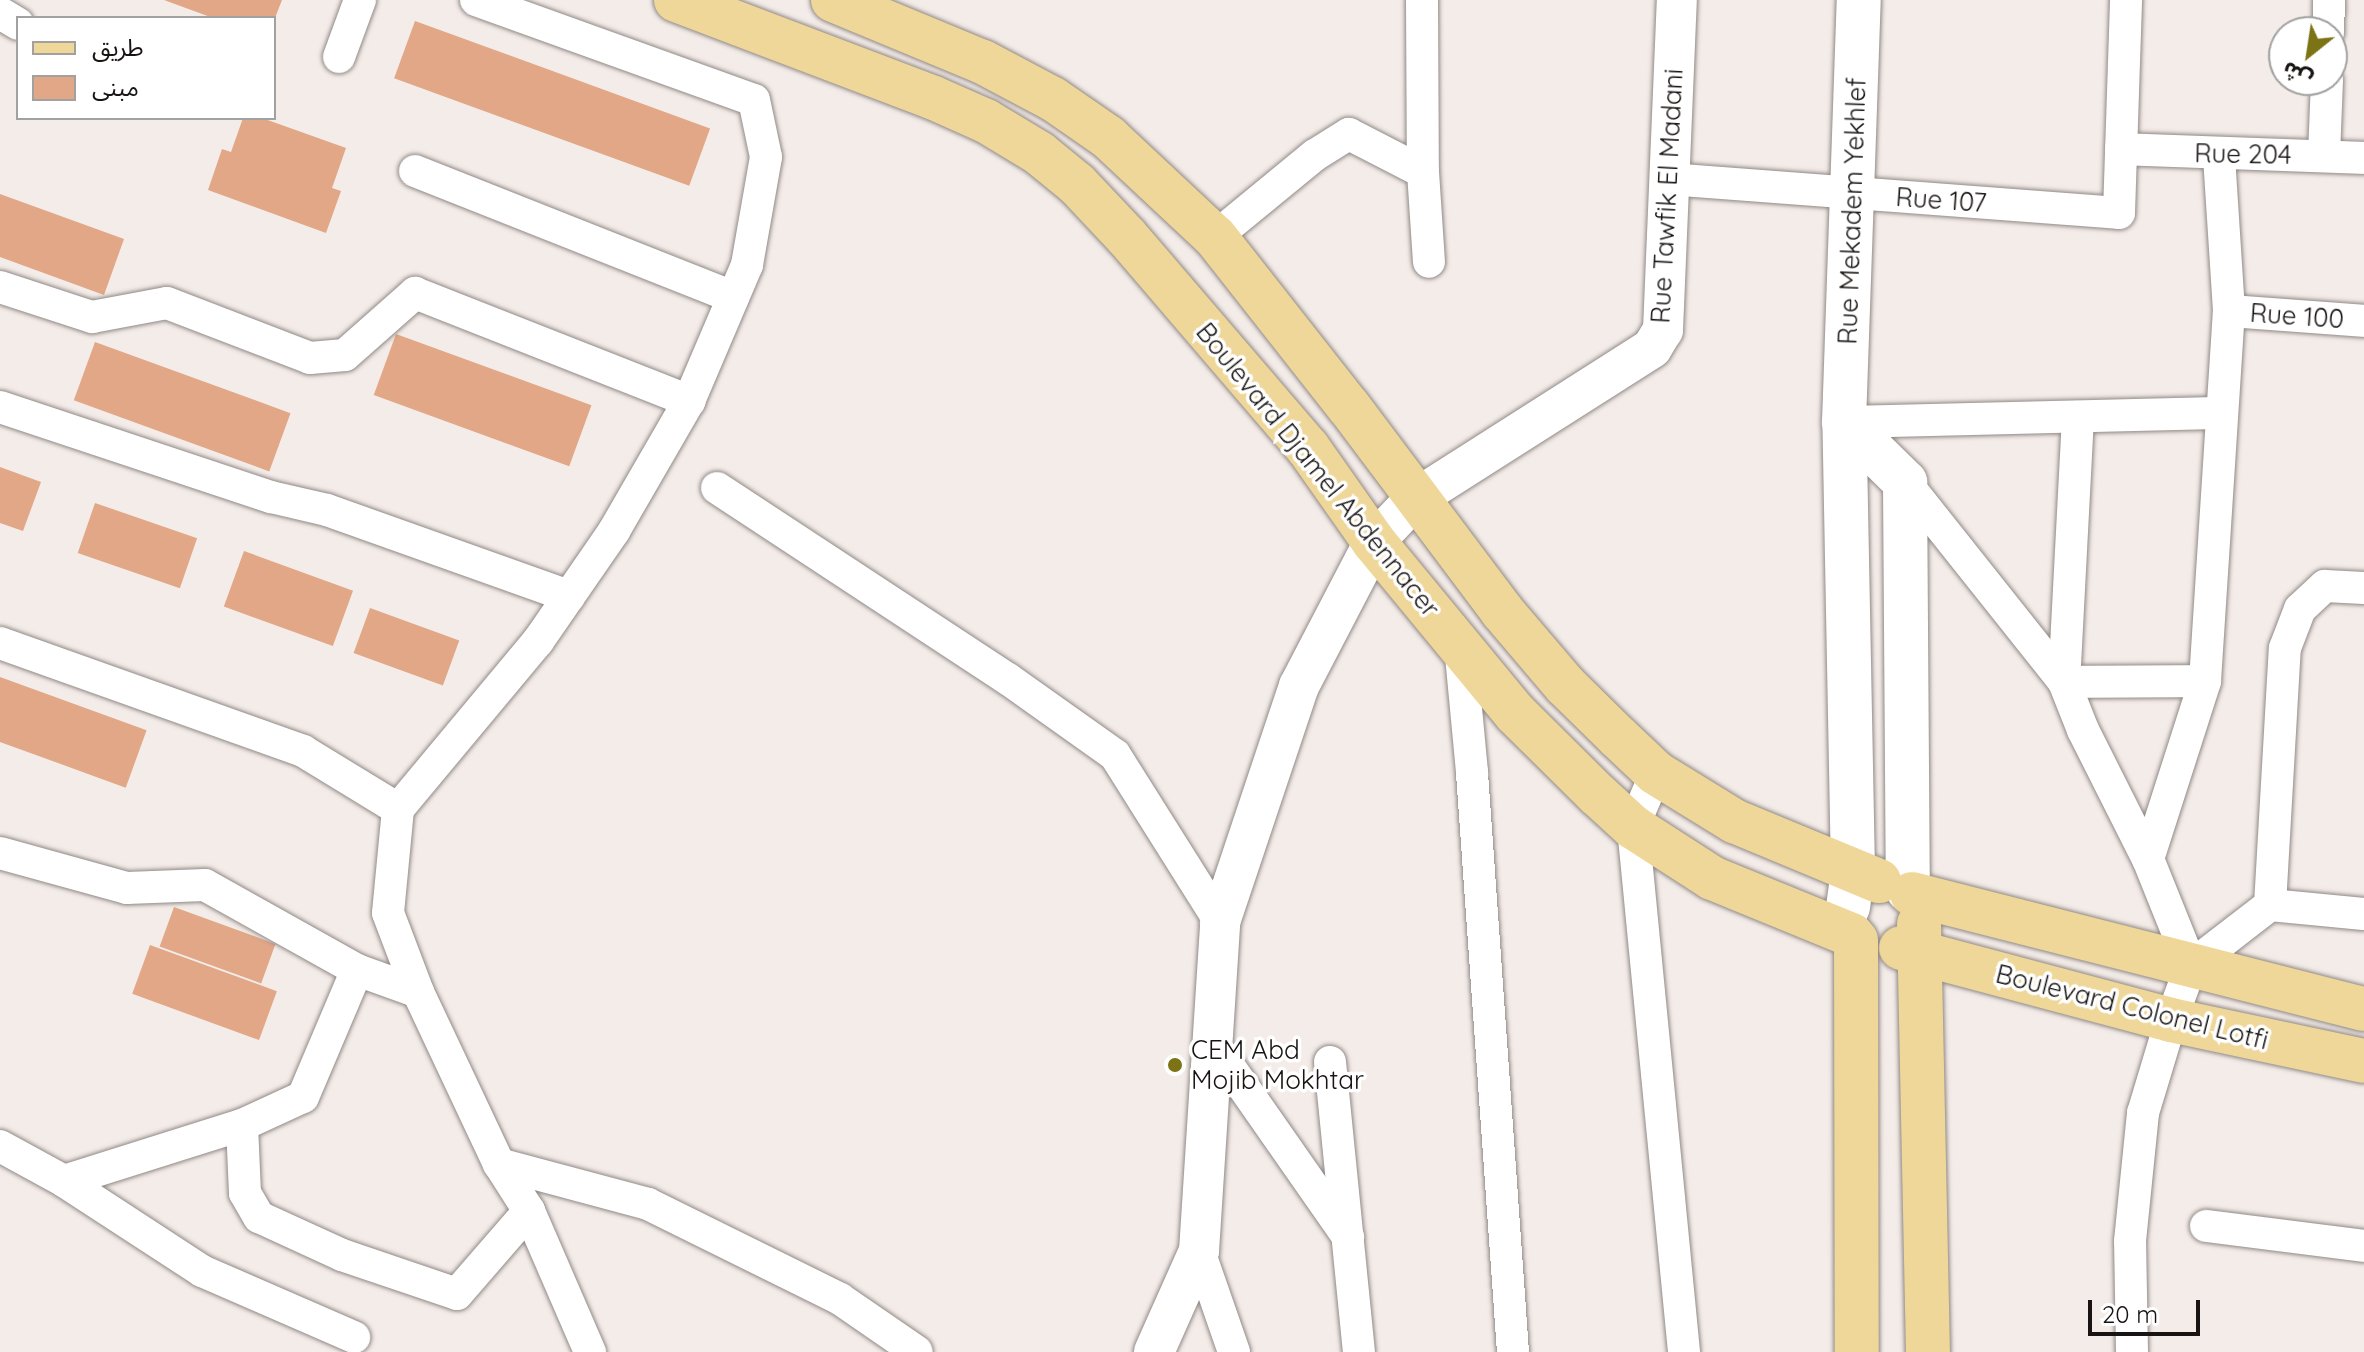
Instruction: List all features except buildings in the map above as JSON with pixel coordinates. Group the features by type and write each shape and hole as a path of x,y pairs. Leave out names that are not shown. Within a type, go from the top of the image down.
{"main road":[{"name":"Boulevard Djamel Abdennacer","path":"676,0 934,98 986,121 1039,153 1077,184 1137,248 1308,448 1374,542 1515,713 1633,827 1712,878 1885,914"},
{"path":"833,0 916,32 1053,99 1108,137 1215,237 1349,407 1415,499 1565,685 1656,773 1885,914"},
{"name":"Rue Mekadem Yekhlef","path":"1859,0 1844,422 1885,914"},
{"path":"1844,422 1905,482 1885,914 1857,1352"},
{"path":"1885,914 1928,1352"},
{"name":"Boulevard Colonel Lotfi","path":"1885,914 2191,966 2364,1009"},
{"name":"Boulevard Colonel Lotfi","path":"1885,914 2171,1020 2364,1061"}],"street":[{"path":"339,57 360,0"},
{"path":"476,0 754,100 766,157 747,265 689,401 614,531 538,641 398,809 388,913 418,992 499,1164 529,1211 590,1352"},
{"path":"1422,0 1423,172 1429,262"},
{"name":"Rue Tawfik El Madani","path":"1199,1251 1220,922 1299,686 1374,542 1415,499 1652,348 1663,330 1677,0"},
{"path":"2121,149 2126,0"},
{"path":"2324,155 2326,96"},
{"path":"1215,237 1315,155 1349,134 1423,172"},
{"name":"Rue 107","path":"1668,179 2119,213 2121,149"},
{"name":"Rue 204","path":"2121,149 2364,158"},
{"path":"2148,859 2205,681 2229,311 2219,155"},
{"path":"415,171 733,297"},
{"path":"0,287 92,317 167,303 310,358 345,355 415,293 689,401"},
{"name":"Rue 100","path":"2229,311 2364,321"},
{"path":"0,407 271,497 327,510 569,596"},
{"path":"1844,422 2221,413"},
{"path":"2064,682 2078,417"},
{"path":"1905,482 2064,682 2083,730 2148,859 2191,966"},
{"path":"717,488 1008,679 1115,755 1220,922"},
{"path":"2270,905 2285,648 2300,609 2325,586 2364,588"},
{"path":"0,643 303,751 398,809"},
{"path":"1460,645 1513,1352"},
{"path":"2064,682 2205,681"},
{"path":"1656,773 1633,827 1684,1352"},
{"path":"0,853 127,888 205,885 357,970 418,992"},
{"path":"2132,1352 2130,1241 2143,1113 2191,966 2270,905 2364,914"},
{"path":"64,1181 242,1125 303,1097 357,970"},
{"path":"1212,1042 1350,1240"},
{"path":"1330,1062 1359,1352"},
{"path":"242,1125 245,1193 259,1217 342,1255 457,1294 529,1211"},
{"path":"0,1146 64,1181 202,1271 354,1337"},
{"path":"499,1164 648,1204 840,1299 917,1352"},
{"path":"2206,1226 2364,1246"},
{"path":"1154,1352 1199,1251"},
{"path":"1199,1251 1234,1352"}],"place":[{"name":"CEM Abd Mojib Mokhtar","path":"1175,1065"}]}
